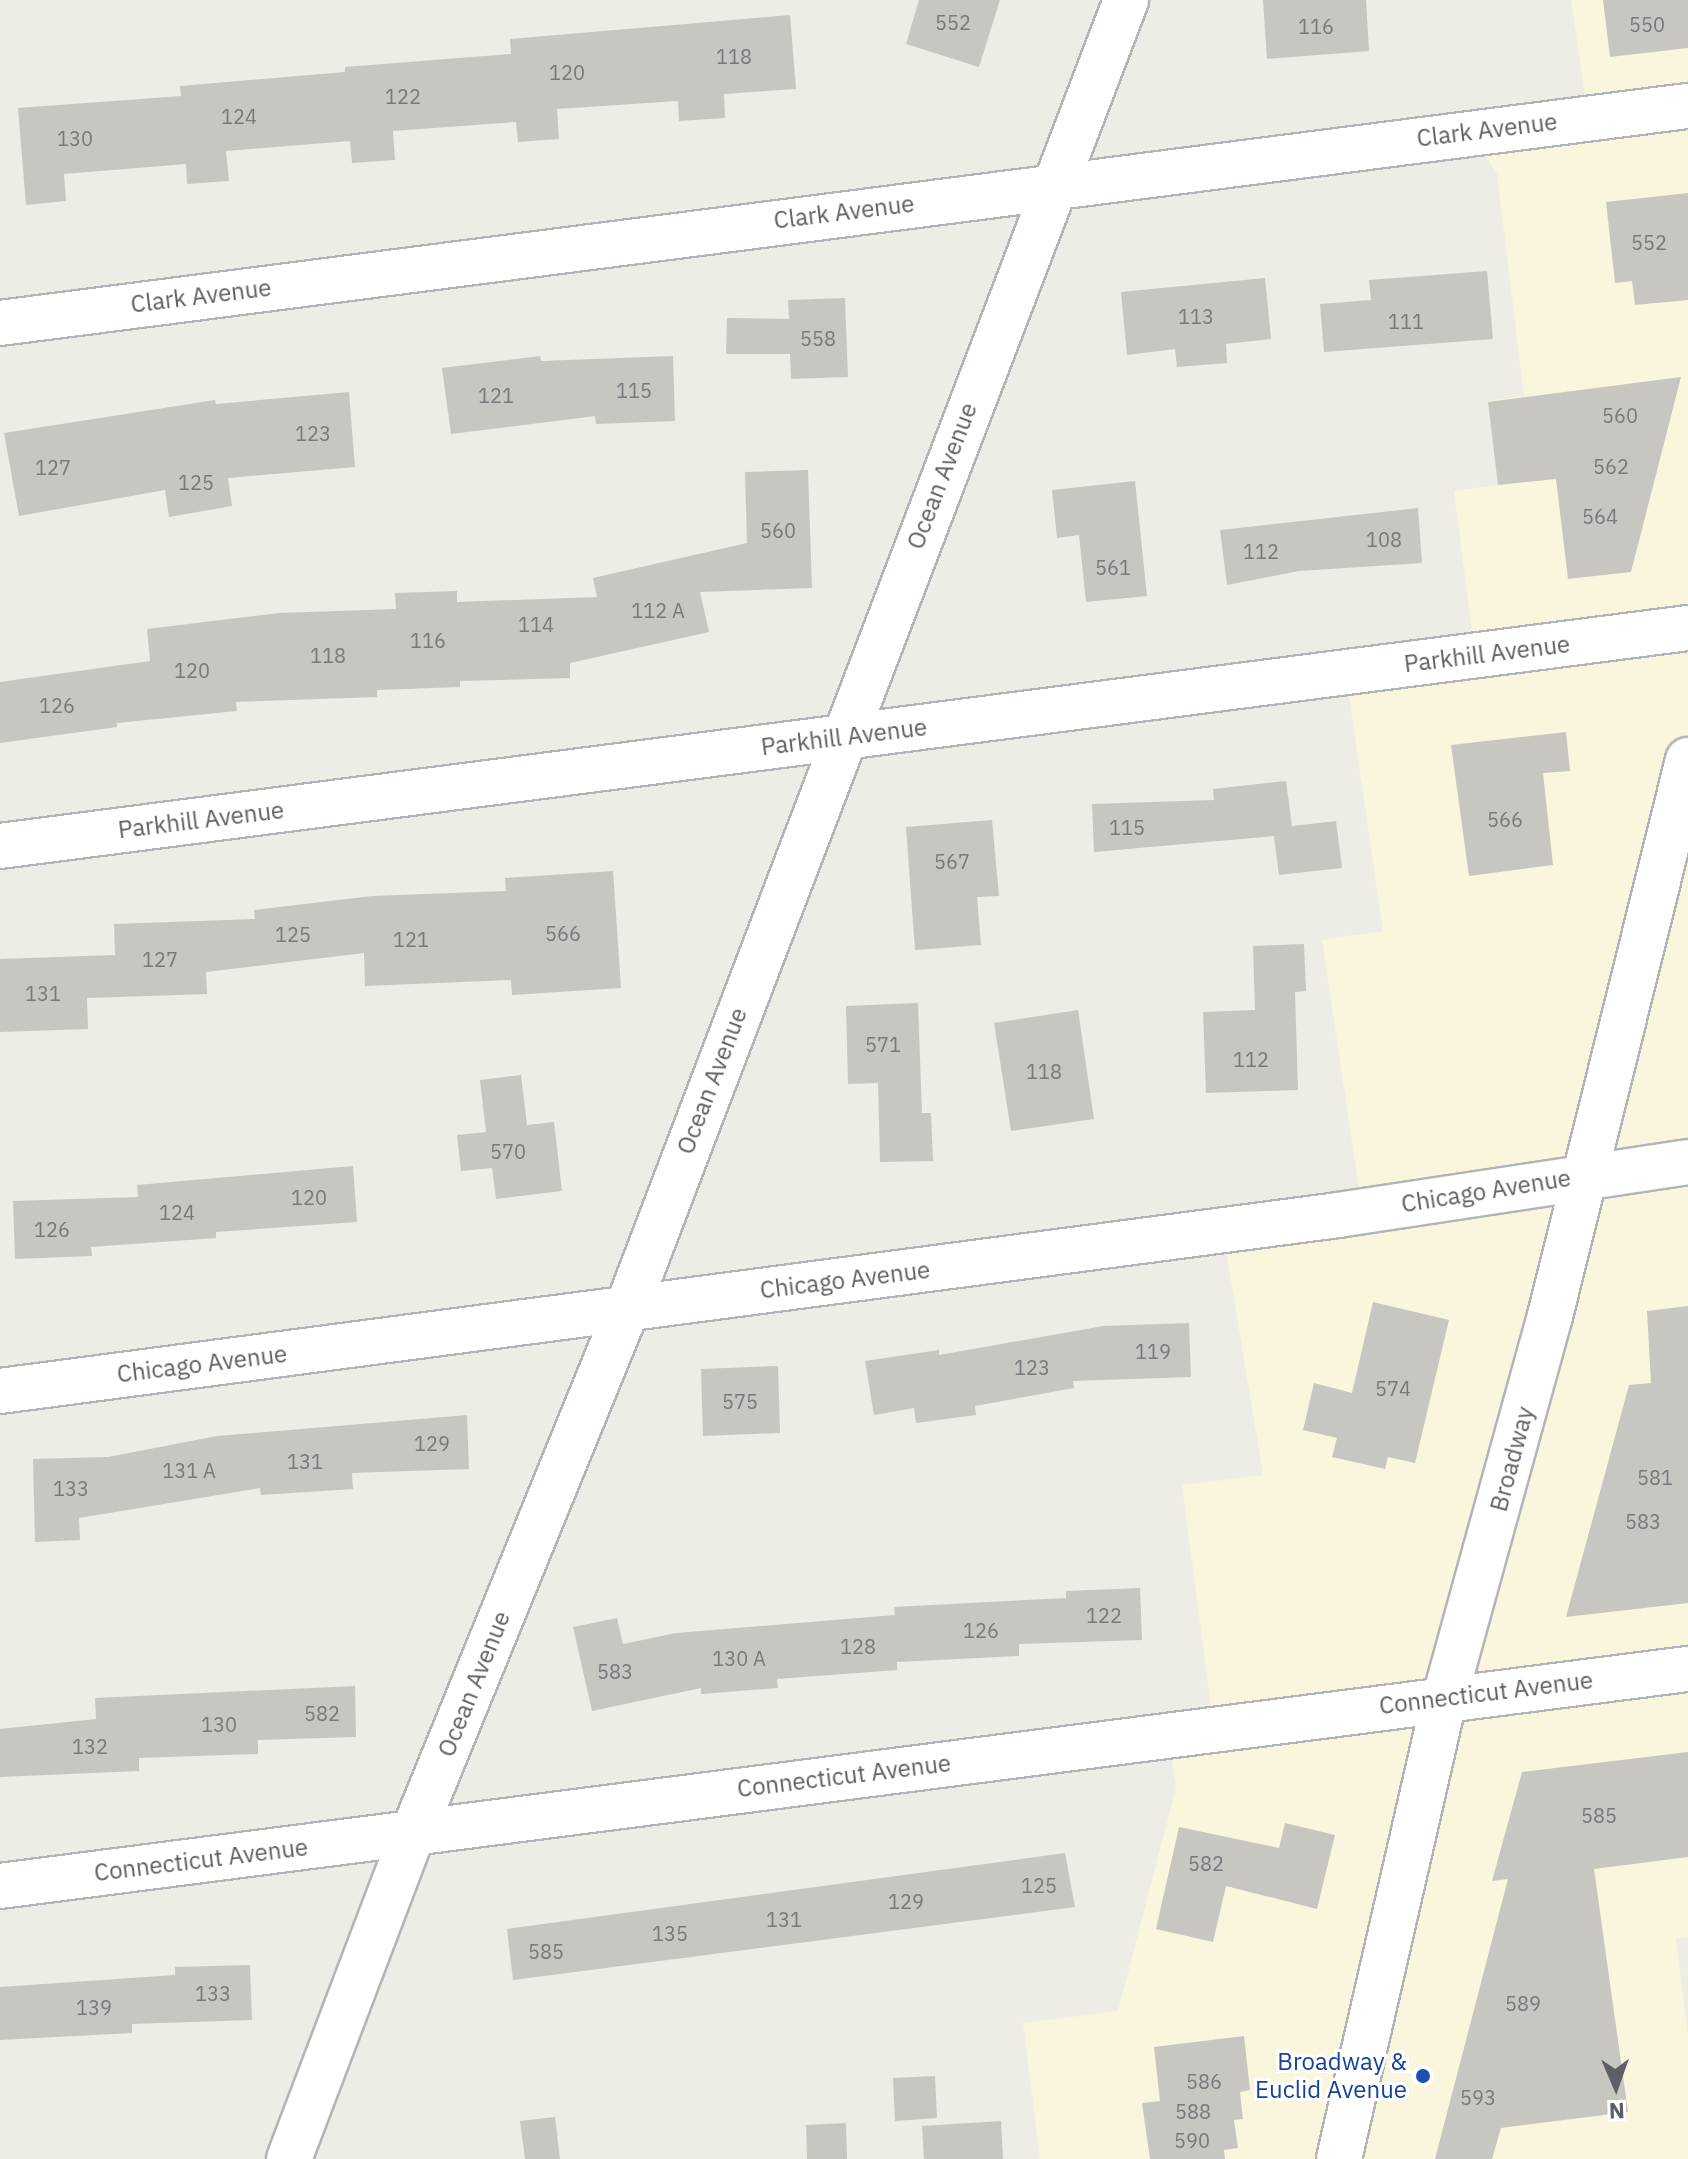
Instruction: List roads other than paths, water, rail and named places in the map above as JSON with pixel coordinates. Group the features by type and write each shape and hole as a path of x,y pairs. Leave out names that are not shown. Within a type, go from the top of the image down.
{"street":[{"name":"Ocean Avenue","path":"289,2159 413,1833 627,1309 841,738 1126,0"},
{"name":"Clark Avenue","path":"0,323 1056,184 1688,106"},
{"name":"Parkhill Avenue","path":"0,846 1688,628"},
{"name":"Broadway","path":"1339,2159 1445,1697 1586,1174 1688,760"},
{"name":"Chicago Avenue","path":"0,1391 1338,1215 1586,1174 1688,1162"},
{"name":"Connecticut Avenue","path":"0,1886 1445,1697 1688,1669"}],"place":[{"name":"Broadway & Euclid Avenue","path":"1423,2076"}]}
